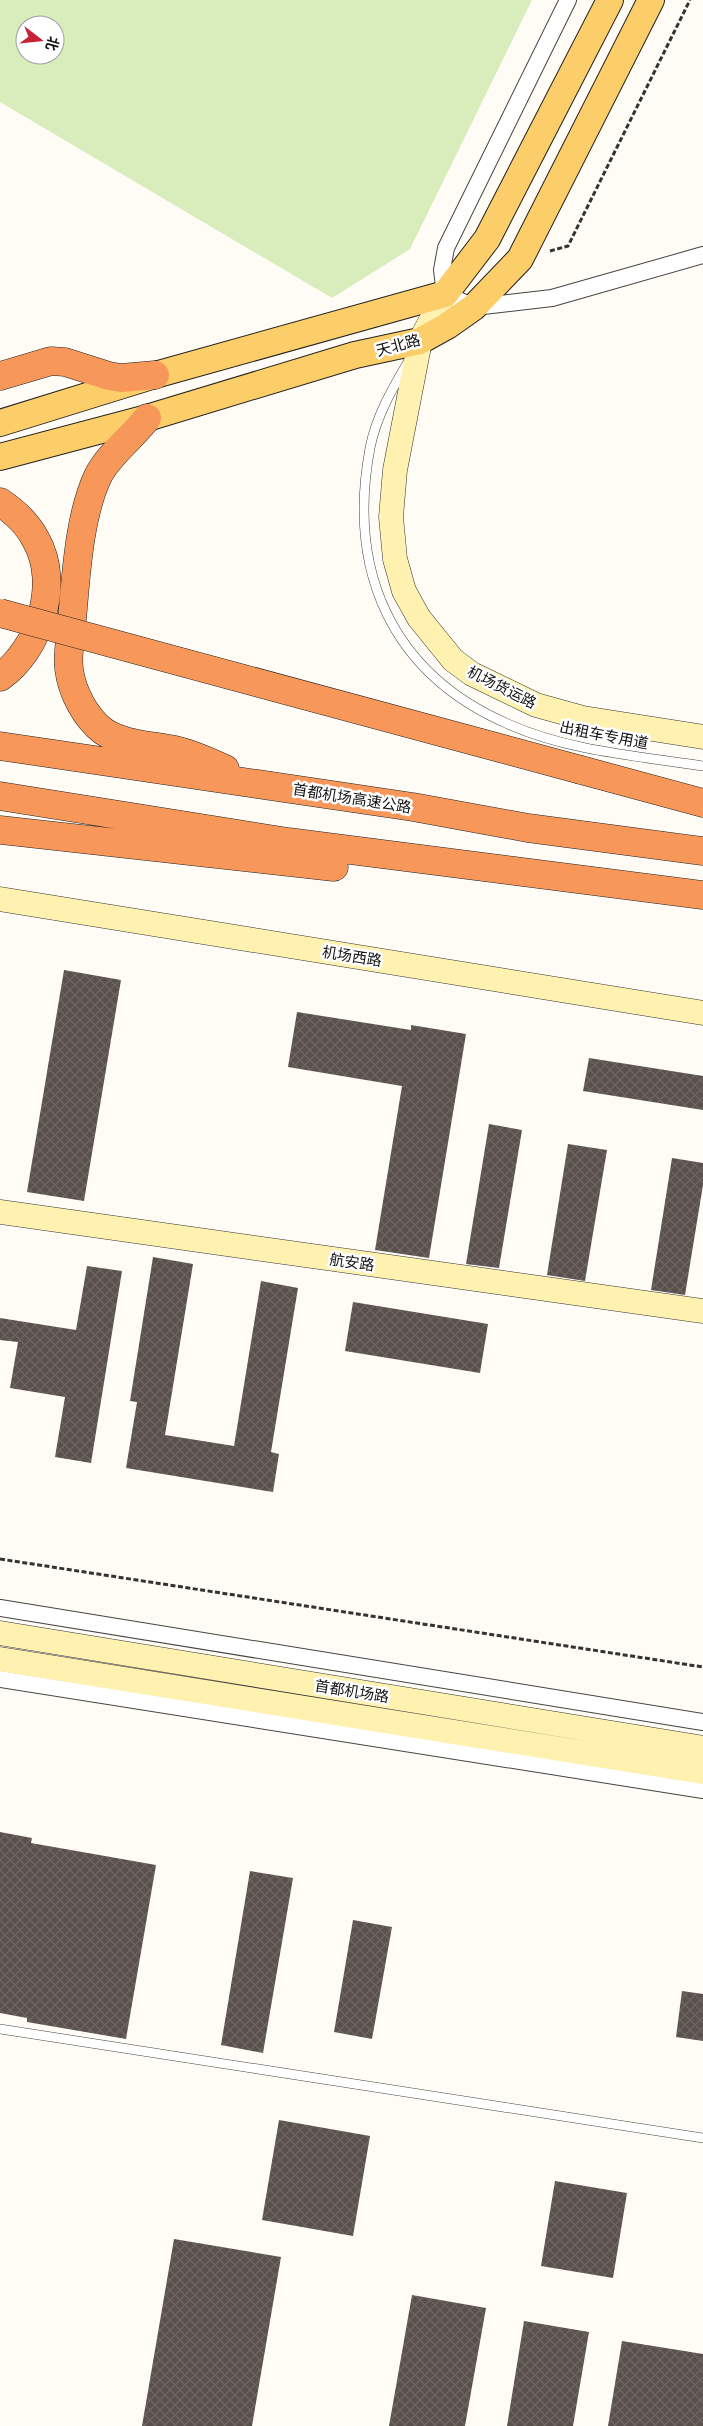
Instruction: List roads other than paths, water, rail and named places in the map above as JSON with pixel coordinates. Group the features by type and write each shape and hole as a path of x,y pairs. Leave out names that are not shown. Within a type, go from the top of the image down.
{"highway":[{"path":"0,376 52,361 65,362 121,378 155,375"},
{"path":"147,418 104,466 98,476 89,504 76,570 69,651 69,668 72,684 89,717 103,731 132,743 191,754 252,782 273,786"},
{"path":"0,502 22,520 37,541 44,559 46,590 32,642 20,659 0,677"},
{"path":"0,613 703,802"},
{"name":"首都机场高速公路","path":"0,746 273,786 528,828 703,851"},
{"path":"0,796 158,823 298,844 700,894"},
{"path":"0,830 547,891 700,894"}],"main road":[{"path":"0,423 155,375 445,294 487,239 610,0"},
{"name":"天北路","path":"0,457 147,418 355,356 420,340 447,326 474,307 520,259 651,0"}],"street":[{"path":"568,0 446,248 442,270 445,294 474,307 552,298 703,255"},
{"name":"机场货运路","path":"445,294 420,340 395,470 391,517 395,559 404,591 419,618 453,660 472,674 536,705 583,718 703,737"},
{"name":"机场西路","path":"0,899 703,1013"},
{"name":"航安路","path":"0,1212 703,1311"},
{"name":"首都机场路","path":"0,1608 703,1722"},
{"name":"首都机场路","path":"0,1633 703,1748"},
{"name":"首都机场路","path":"0,1659 703,1772"},
{"path":"0,1679 703,1790"}],"lane":[{"name":"出租车专用道","path":"420,340 391,390 382,411 370,448 365,491 364,530 371,574 385,613 402,640 425,670 455,694 507,724 569,744 703,766"},
{"path":"0,2028 703,2138"}]}
